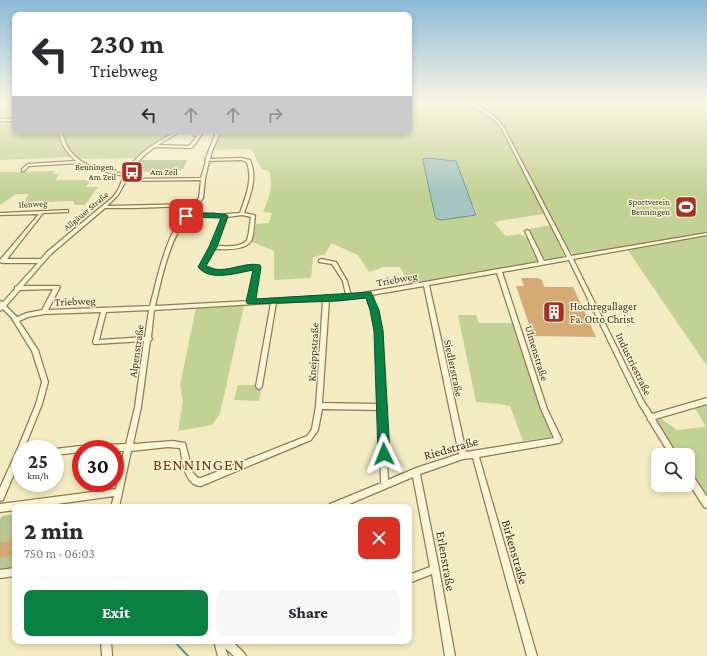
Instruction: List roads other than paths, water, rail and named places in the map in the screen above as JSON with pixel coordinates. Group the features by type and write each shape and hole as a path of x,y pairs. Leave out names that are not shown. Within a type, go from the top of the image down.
{"street":[{"name":"Industriestraße","path":"505,133 650,418 669,448"},
{"path":"61,134 67,152 79,162 103,171 127,175"},
{"name":"Allgäuer Straße","path":"1,306 55,247 105,207 120,190 126,180 127,175 137,160 174,134"},
{"path":"105,207 195,205 201,198 207,160 217,134"},
{"path":"155,146 190,147 200,135"},
{"path":"207,160 249,160 252,178 250,190 242,214"},
{"path":"23,170 28,165 79,162"},
{"name":"Am Zeil","path":"126,180 203,179"},
{"name":"Alpenstraße","path":"124,465 138,407 152,308 169,248 180,225 195,205"},
{"name":"Ifenweg","path":"0,214 67,211"},
{"path":"2,261 42,212"},
{"path":"186,216 225,216 242,214 253,216 249,240 245,244 238,246 213,247"},
{"path":"225,216 213,247 202,267 210,272 257,267 251,302"},
{"path":"527,231 542,263"},
{"name":"Triebweg","path":"16,320 27,315 44,312 152,308 349,297 707,234"},
{"path":"2,261 42,261"},
{"path":"321,261 334,262 345,281 349,297"},
{"name":"Ulmenstraße","path":"499,271 544,409 559,440"},
{"name":"Siedlerstraße","path":"426,284 463,456"},
{"path":"17,288 57,287 44,312"},
{"path":"368,294 375,310 378,331 385,485"},
{"name":"Kneippstraße","path":"128,447 172,444 183,445 190,474 197,482 201,482 309,438 315,430 319,406 326,299"},
{"path":"259,386 274,301"},
{"path":"1,306 16,320 35,350 45,382 39,404 25,440"},
{"path":"104,310 96,342 148,339"},
{"path":"650,418 707,401"},
{"path":"319,406 382,407"},
{"name":"Riedstraße","path":"340,504 416,472 463,456 559,440"},
{"name":"Birkenstraße","path":"475,454 532,656"},
{"path":"0,497 2,489 12,468"},
{"name":"Erlenstraße","path":"416,472 450,656"},
{"path":"695,486 707,504"},
{"path":"30,504 118,492"},
{"name":"Alpenstraße","path":"116,504 118,492"},
{"path":"0,508 12,506"},
{"path":"412,578 435,569"},
{"path":"0,574 12,572"},
{"path":"106,644 106,656"},
{"path":"220,644 223,656"},
{"path":"228,644 241,656"}],"water":[{"path":"428,158 456,161 476,215 442,220 437,219 435,216 423,161 423,159"}],"waterway":[{"path":"177,644 188,656"}],"place":[{"name":"Benningen, Am Zeil","path":"132,172"},
{"name":"Sportverein Benningen","path":"686,207"},
{"name":"Hochregallager Fa. Otto Christ","path":"554,312"}],"district":[{"name":"BENNINGEN","path":"199,464"}]}
